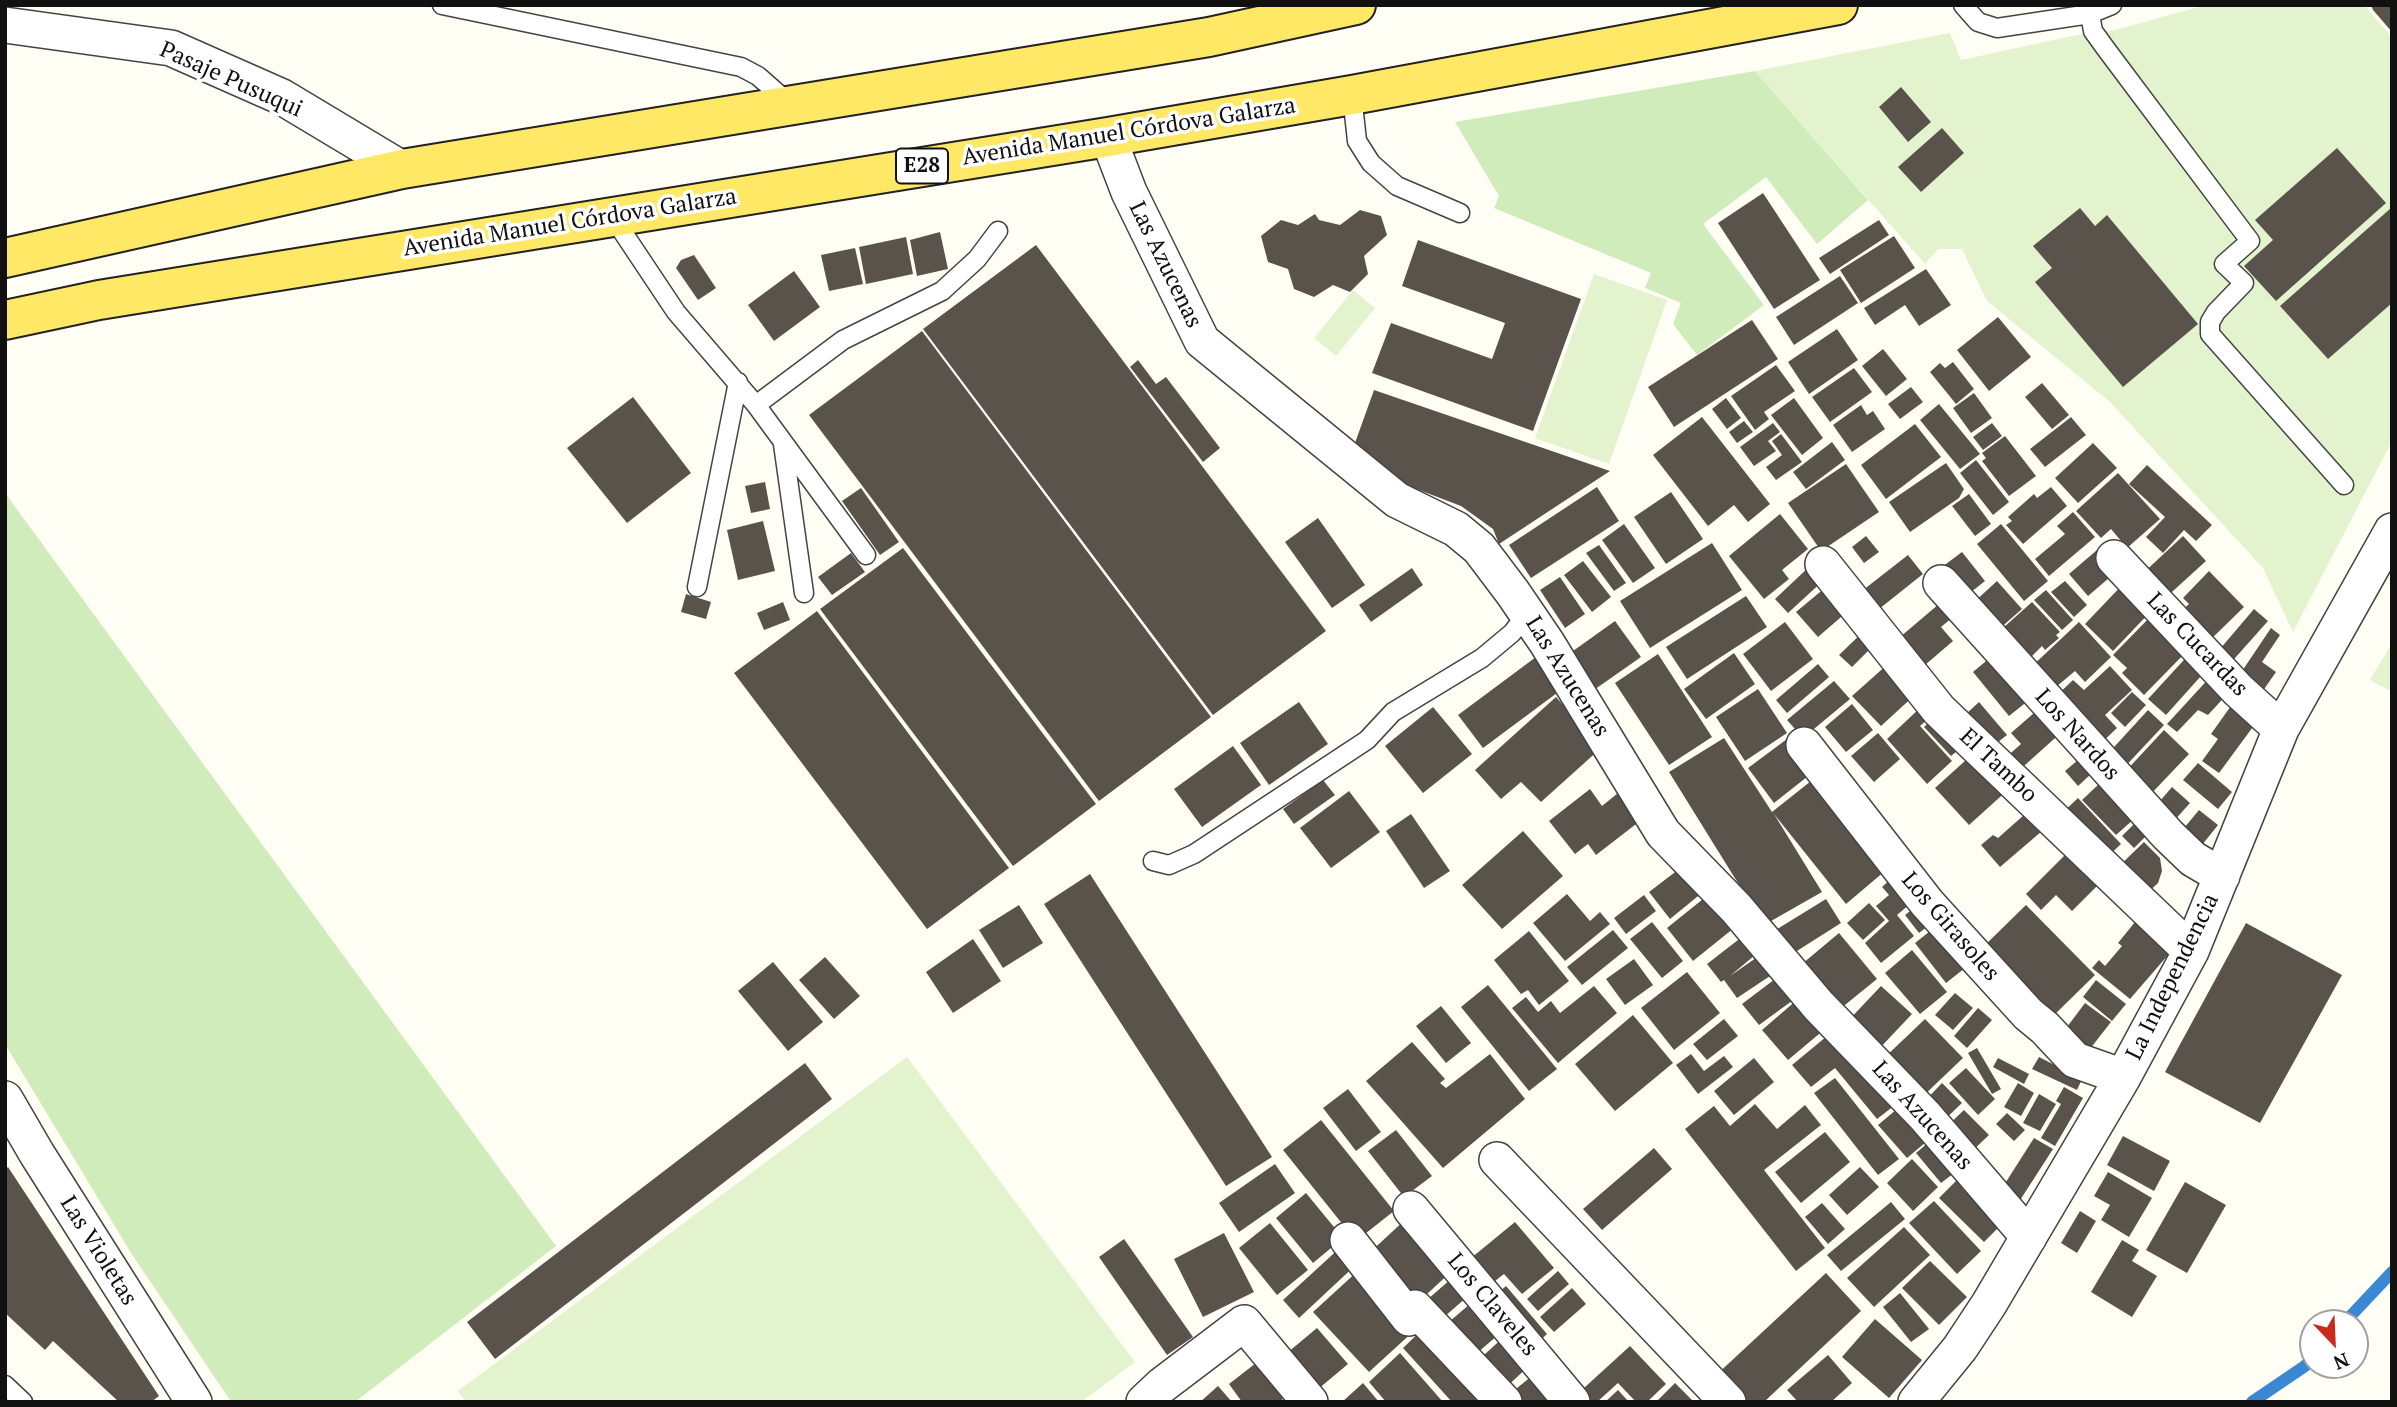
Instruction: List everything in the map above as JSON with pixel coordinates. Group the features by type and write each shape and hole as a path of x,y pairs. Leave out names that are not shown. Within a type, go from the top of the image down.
{"main road":[{"path":"5,258 402,169 1209,37 1356,5"},
{"name":"Avenida Manuel Córdova Galarza","path":"5,320 99,300 1108,137 1838,5"}],"street":[{"name":"Pasaje Pusuqui","path":"5,25 171,48 282,97 402,169"},
{"name":"Las Azucenas","path":"1108,137 1129,192 1202,341 1397,500 1456,529 1479,548 1527,614 1662,833 1735,908 1818,1005 1925,1116 2029,1237"},
{"name":"La Independencia","path":"1916,1402 1960,1348 1989,1304 2123,1077 2191,951 2281,729 2392,531"},
{"name":"Las Cucardas","path":"2114,558 2238,690 2281,729"},
{"name":"El Tambo","path":"1823,564 1939,710 2191,951"},
{"name":"Los Nardos","path":"1941,583 2168,835 2193,859 2222,876"},
{"name":"Los Girasoles","path":"1804,745 1927,903 2028,1014 2075,1060 2123,1077"},
{"name":"Las Violetas","path":"5,1099 194,1402"},
{"path":"1497,1160 1728,1402"},
{"name":"Los Claveles","path":"1411,1209 1572,1402"},
{"path":"1348,1240 1409,1318 1415,1308 1504,1402"},
{"path":"1144,1402 1244,1323 1310,1402"}],"lane":[{"path":"442,5 741,67 758,76 791,105"},
{"path":"1963,5 1978,22 1997,28 2090,13 2112,5"},
{"path":"2090,13 2093,31 2250,241 2224,264 2244,284 2210,322 2210,334 2344,485"},
{"path":"1352,95 1357,141 1371,163 1398,186 1460,213"},
{"path":"612,216 676,312 756,405 866,555"},
{"path":"756,405 843,340 942,291 977,259 998,231"},
{"path":"697,587 738,382"},
{"path":"782,440 804,593"},
{"path":"1153,861 1169,865 1205,847 1367,740 1392,712 1482,658 1512,633 1527,614"},
{"path":"5,1385 23,1402"}],"green space":[{"path":"2206,5 2364,5 2392,37 2392,441 2293,632 2263,568 2110,402 1987,301 1962,249 1938,249 1925,264 1755,71 1950,33 1961,60 2077,35 2115,30"},
{"path":"1755,71 1868,200 1817,244 1766,177 1703,224 1764,305 1697,355 1673,324 1681,303 1645,288 1651,273 1494,208 1499,196 1455,122"},
{"path":"1594,274 1667,300 1609,464 1535,438"},
{"path":"1353,290 1375,308 1336,356 1314,338"},
{"path":"5,493 556,1246 355,1402 230,1400 131,1253 5,1044"},
{"path":"2392,643 2392,692 2370,680"},
{"path":"907,1057 1135,1362 1081,1402 466,1402 458,1391"}],"building":[{"path":"2371,5 2392,5 2392,32 2373,10"},
{"path":"1901,87 1931,122 1908,142 1879,107"},
{"path":"1942,128 1964,153 1921,192 1898,167"},
{"path":"2337,148 2386,203 2276,301 2244,266 2273,240 2255,220"},
{"path":"1763,193 1820,280 1774,309 1718,223"},
{"path":"2080,208 2095,226 2107,215 2198,324 2123,387 2035,282 2052,268 2033,246"},
{"path":"2391,208 2392,303 2328,359 2280,306"},
{"path":"1360,210 1381,216 1387,235 1364,256 1368,274 1350,292 1333,285 1314,297 1294,289 1288,269 1268,262 1261,236 1281,220 1298,225 1315,214 1319,220 1340,225"},
{"path":"1879,220 1889,235 1830,274 1819,258"},
{"path":"940,232 948,269 917,276 910,240"},
{"path":"1894,236 1915,268 1861,303 1840,270"},
{"path":"906,237 913,274 866,284 859,247"},
{"path":"1418,240 1581,299 1533,431 1372,373 1391,323 1492,359 1505,323 1402,286"},
{"path":"1036,245 1326,631 1213,715 923,329"},
{"path":"855,248 863,284 829,291 821,255"},
{"path":"694,255 716,288 698,300 676,268 681,260"},
{"path":"1926,269 1951,305 1919,326 1905,305 1875,325 1864,308"},
{"path":"794,271 820,307 774,341 748,305"},
{"path":"1840,276 1858,303 1794,345 1776,317"},
{"path":"1998,317 2031,357 1989,391 1957,350"},
{"path":"1752,320 1778,359 1674,427 1648,387"},
{"path":"1837,329 1858,360 1809,394 1788,362"},
{"path":"922,331 1211,717 1099,801 809,415"},
{"path":"1883,349 1907,379 1886,396 1862,366"},
{"path":"1138,360 1156,384 1166,377 1220,448 1203,462 1130,367"},
{"path":"1953,362 1974,389 1956,404 1930,372 1940,363 1945,368"},
{"path":"1776,365 1795,391 1764,412 1769,419 1755,430 1731,396"},
{"path":"1854,368 1872,392 1830,422 1812,397"},
{"path":"2042,383 2069,415 2052,429 2025,397"},
{"path":"1911,387 1923,402 1900,419 1888,404"},
{"path":"1374,390 1610,471 1499,544 1493,529 1461,506 1406,485 1355,443"},
{"path":"1974,393 1992,418 1971,433 1953,408"},
{"path":"633,397 691,473 627,523 567,448"},
{"path":"1726,398 1741,418 1727,429 1712,409"},
{"path":"1794,398 1823,438 1802,455 1771,415"},
{"path":"1939,404 1980,454 1960,469 1920,420"},
{"path":"1861,405 1867,415 1873,411 1885,429 1852,452 1833,425"},
{"path":"1702,417 1770,504 1748,522 1734,505 1708,526 1653,455"},
{"path":"2071,417 2086,435 2045,467 2030,449"},
{"path":"1744,421 1753,432 1737,443 1729,432"},
{"path":"1773,423 1780,432 1768,441 1776,451 1754,466 1740,447"},
{"path":"1992,423 2002,436 1983,450 1973,437"},
{"path":"1915,424 1941,457 1886,499 1861,465"},
{"path":"1781,434 1802,462 1776,480 1766,467 1782,455 1772,441"},
{"path":"2005,436 2036,476 2009,496 1982,461 1986,458 1982,453"},
{"path":"1832,442 1845,460 1806,489 1793,472"},
{"path":"2093,443 2117,468 2078,503 2055,478"},
{"path":"1976,460 2009,502 1993,515 1960,473"},
{"path":"1946,463 1964,489 1959,498 1910,532 1889,502"},
{"path":"1846,464 1879,512 1821,551 1788,503"},
{"path":"2147,465 2212,525 2196,541 2184,530 2163,553 2146,537 2165,517 2129,484"},
{"path":"2118,473 2160,519 2127,548 2111,529 2101,538 2076,511"},
{"path":"765,482 770,509 751,513 745,486"},
{"path":"1597,487 1619,521 1531,578 1509,545"},
{"path":"2051,487 2067,506 2023,544 2006,525 2012,521 2008,517 2034,494 2037,498"},
{"path":"861,488 899,542 880,555 842,501"},
{"path":"1671,492 1703,539 1666,564 1634,517"},
{"path":"1969,494 1991,524 1975,536 1952,506"},
{"path":"2073,512 2095,537 2049,576 2035,559 2065,534 2057,526"},
{"path":"1780,514 1808,549 1782,570 1789,579 1764,599 1729,556"},
{"path":"1318,518 1365,585 1332,608 1285,542"},
{"path":"763,521 775,571 738,580 727,530"},
{"path":"1624,524 1655,568 1633,583 1602,540"},
{"path":"2001,524 2048,581 2024,601 1977,544"},
{"path":"1866,536 1879,552 1864,563 1852,547"},
{"path":"2183,536 2206,561 2162,601 2140,576"},
{"path":"1712,543 1742,590 1650,648 1620,601"},
{"path":"1599,545 1626,583 1614,591 1586,553"},
{"path":"903,548 1096,804 1013,866 820,609"},
{"path":"2097,550 2116,572 2088,596 2069,574"},
{"path":"1962,552 1985,581 1961,600 1938,570"},
{"path":"851,553 865,572 832,595 818,577"},
{"path":"1908,555 1923,574 1874,613 1858,594"},
{"path":"1583,561 1611,597 1592,612 1564,575"},
{"path":"1811,565 1825,579 1788,613 1775,599"},
{"path":"1412,568 1423,585 1371,622 1359,605"},
{"path":"2209,571 2244,607 2207,643 2178,614 2189,604 2183,598"},
{"path":"1560,577 1585,614 1565,628 1540,590"},
{"path":"1997,581 2022,609 1998,630 1973,603"},
{"path":"2065,581 2087,605 2074,617 2051,592"},
{"path":"2125,582 2153,609 2113,651 2085,624"},
{"path":"1826,587 1848,611 1818,637 1796,612"},
{"path":"2046,590 2073,620 2062,630 2034,600"},
{"path":"686,594 711,602 706,619 681,612"},
{"path":"1746,596 1767,627 1687,679 1666,647"},
{"path":"1946,598 1959,612 1941,627 1953,641 1918,671 1893,643"},
{"path":"783,602 790,620 764,630 757,613"},
{"path":"2032,602 2060,632 2056,635 2059,638 2045,650 2042,646 2030,658 1994,636"},
{"path":"2254,609 2268,621 2227,667 2214,656"},
{"path":"817,611 1009,868 927,929 734,673"},
{"path":"2154,613 2190,648 2144,695 2122,673 2127,668 2113,655"},
{"path":"1615,621 1641,657 1591,692 1566,656"},
{"path":"1785,622 1813,659 1771,691 1743,654"},
{"path":"2079,622 2111,657 2085,682 2075,671 2050,692 2029,669"},
{"path":"2271,628 2280,635 2262,662 2276,672 2260,695 2236,680"},
{"path":"1866,629 1878,641 1852,667 1839,655"},
{"path":"2193,650 2210,666 2166,715 2148,699"},
{"path":"1734,653 1755,684 1706,719 1684,689"},
{"path":"1540,654 1565,687 1483,748 1458,715"},
{"path":"1658,654 1712,737 1669,765 1615,683"},
{"path":"1992,656 2029,700 2009,716 1973,672"},
{"path":"1889,663 1917,693 1881,726 1852,696"},
{"path":"1818,664 1829,677 1787,713 1776,700"},
{"path":"2110,666 2132,690 2105,715 2117,728 2096,748 2051,701 2073,680 2084,690"},
{"path":"2212,675 2230,691 2208,715 2198,710 2177,732 2167,724"},
{"path":"1834,681 1850,699 1803,738 1787,720"},
{"path":"1758,689 1787,733 1745,761 1716,717"},
{"path":"2132,692 2146,705 2125,727 2111,713"},
{"path":"1556,697 1601,748 1541,802 1521,782 1501,799 1475,770"},
{"path":"1299,702 1328,744 1269,785 1240,743"},
{"path":"1979,702 2007,735 1993,746 1966,714"},
{"path":"2233,703 2258,720 2219,773 2202,761 2218,739 2211,734"},
{"path":"1852,704 1873,730 1846,752 1825,727"},
{"path":"2042,706 2064,730 2015,774 2003,760 2021,744 2011,733"},
{"path":"1433,707 1472,754 1423,793 1385,746"},
{"path":"1920,708 1929,718 1920,726 1952,761 1927,784 1887,739"},
{"path":"2148,710 2164,725 2120,772 2104,758"},
{"path":"1935,717 1962,747 1951,756 1924,727"},
{"path":"2164,730 2189,754 2148,797 2123,774"},
{"path":"1878,733 1900,759 1874,782 1851,756"},
{"path":"1724,738 1772,812 1811,781 1885,871 1846,904 1774,814 1822,892 1764,925 1669,772"},
{"path":"1787,739 1812,773 1774,803 1748,768"},
{"path":"1233,746 1261,785 1202,827 1174,789"},
{"path":"1976,751 2010,788 1969,825 1935,788"},
{"path":"2078,760 2091,774 2078,786 2065,771"},
{"path":"2198,763 2232,792 2218,809 2183,780"},
{"path":"1323,780 1335,795 1294,824 1283,809"},
{"path":"2100,783 2134,819 2116,835 2082,800"},
{"path":"2172,787 2190,803 2172,823 2154,808"},
{"path":"1590,789 1602,806 1618,793 1640,821 1596,855 1588,844 1575,854 1549,821"},
{"path":"1349,791 1380,832 1331,868 1300,828"},
{"path":"2078,798 2121,844 2102,862 2059,816"},
{"path":"2033,807 2049,825 2000,867 1981,845 1993,835 1998,838"},
{"path":"2199,810 2218,825 2198,850 2179,834"},
{"path":"1411,814 1450,871 1424,888 1386,831"},
{"path":"2134,824 2146,836 2134,848 2122,836"},
{"path":"1523,831 1563,876 1502,929 1462,885"},
{"path":"2144,842 2160,858 2162,871 2158,883 2142,898 2115,870"},
{"path":"2067,853 2098,885 2072,911 2056,895 2041,910 2026,894"},
{"path":"1683,866 1703,892 1670,919 1649,892"},
{"path":"1090,874 1272,1157 1226,1186 1044,904"},
{"path":"1896,874 1917,898 1897,915 1914,936 1881,963 1865,943 1889,921 1876,906 1889,895 1882,887"},
{"path":"1567,894 1590,921 1600,912 1610,924 1565,961 1533,923"},
{"path":"1644,895 1656,911 1626,934 1614,918"},
{"path":"1708,895 1734,928 1693,961 1667,928"},
{"path":"1826,899 1841,923 1789,956 1774,931"},
{"path":"1869,903 1885,920 1863,940 1847,923"},
{"path":"1019,905 1043,943 1003,968 979,930"},
{"path":"1918,905 1932,923 1919,933 1905,915"},
{"path":"2026,905 2095,975 2050,1019 1981,949"},
{"path":"2139,917 2175,947 2130,999 2092,968 2099,960 2105,966 2122,946 2118,943"},
{"path":"1652,922 1683,961 1662,978 1630,939"},
{"path":"2246,923 2342,975 2260,1123 2165,1072"},
{"path":"1934,928 1965,968 1946,983 1915,943"},
{"path":"1613,930 1628,948 1582,985 1567,967"},
{"path":"1529,931 1569,981 1539,1005 1528,990 1521,994 1494,960"},
{"path":"1747,933 1761,950 1730,976 1766,951 1779,970 1737,998 1724,980 1721,982 1707,964"},
{"path":"1839,933 1877,979 1840,1009 1802,964"},
{"path":"973,939 1001,981 953,1013 926,972"},
{"path":"1912,950 1947,992 1920,1014 1885,973"},
{"path":"825,957 860,996 834,1019 799,980"},
{"path":"1634,959 1653,985 1625,1005 1606,979"},
{"path":"773,962 823,1022 788,1051 738,991"},
{"path":"1687,972 1720,1013 1674,1050 1641,1008"},
{"path":"1779,976 1796,998 1759,1025 1742,1004"},
{"path":"2096,980 2126,1004 2112,1021 2083,997"},
{"path":"1488,985 1557,1069 1529,1091 1461,1007"},
{"path":"1594,986 1617,1013 1558,1063 1512,1008 1526,997 1538,1012 1551,1001 1560,1013"},
{"path":"1881,986 1912,1014 1877,1051 1846,1023"},
{"path":"1955,993 1973,1008 1953,1030 1935,1015"},
{"path":"1798,999 1825,1029 1788,1060 1762,1030"},
{"path":"2085,1003 2111,1022 2086,1054 2061,1035"},
{"path":"1441,1006 1471,1043 1446,1063 1416,1026"},
{"path":"1978,1008 1992,1020 1967,1048 1954,1036"},
{"path":"1633,1015 1673,1063 1615,1111 1575,1064"},
{"path":"1724,1019 1738,1036 1707,1060 1693,1044"},
{"path":"1925,1019 1963,1058 1920,1099 1882,1060"},
{"path":"1838,1027 1899,1102 1877,1119 1835,1068 1811,1087 1792,1065"},
{"path":"1412,1042 1445,1079 1440,1083 1446,1088 1490,1054 1525,1099 1443,1168 1366,1081"},
{"path":"1977,1048 2001,1089 1992,1094 1968,1053"},
{"path":"1691,1054 1704,1071 1724,1056 1733,1067 1698,1094 1676,1065"},
{"path":"2039,1057 2082,1079 2077,1090 2032,1069"},
{"path":"1754,1058 1774,1082 1734,1115 1714,1091"},
{"path":"1998,1058 2029,1074 2024,1084 1993,1067"},
{"path":"805,1063 832,1099 495,1359 467,1322"},
{"path":"1966,1068 1995,1099 1978,1115 1949,1083"},
{"path":"1835,1078 1899,1159 1878,1175 1814,1093"},
{"path":"1942,1083 1962,1103 1941,1123 1922,1104"},
{"path":"2018,1083 2034,1093 2021,1116 2004,1107"},
{"path":"2064,1087 2083,1098 2055,1146 2041,1138 2061,1104 2056,1101"},
{"path":"1348,1089 1381,1132 1356,1151 1323,1108"},
{"path":"2039,1094 2056,1104 2040,1131 2023,1123"},
{"path":"1755,1104 1777,1129 1805,1105 1821,1125 1764,1170 1825,1248 1796,1271 1685,1129 1714,1106 1730,1126"},
{"path":"1903,1104 1932,1137 1907,1158 1878,1125"},
{"path":"1964,1110 1989,1135 1969,1154 1944,1129"},
{"path":"2007,1113 2025,1130 2014,1141 1996,1124"},
{"path":"1321,1120 1394,1211 1356,1241 1283,1150"},
{"path":"1396,1130 1432,1176 1404,1197 1368,1151"},
{"path":"1825,1132 1850,1162 1801,1203 1775,1172"},
{"path":"1936,1136 1962,1167 1941,1183 1916,1153"},
{"path":"2123,1136 2170,1161 2154,1191 2107,1165"},
{"path":"2034,1138 2053,1149 2015,1208 1997,1196"},
{"path":"1654,1148 1672,1169 1602,1230 1583,1209"},
{"path":"1912,1159 1938,1187 1913,1211 1887,1183"},
{"path":"1275,1164 1295,1193 1239,1232 1219,1203"},
{"path":"8,1167 159,1396 151,1402 119,1402 53,1341 45,1350 5,1313 5,1170"},
{"path":"1860,1167 1879,1187 1847,1215 1829,1195"},
{"path":"2108,1172 2152,1198 2129,1237 2101,1220 2110,1205 2094,1196"},
{"path":"1961,1176 2006,1220 1984,1242 1939,1198"},
{"path":"2185,1182 2226,1205 2187,1273 2146,1250"},
{"path":"1306,1193 1343,1238 1313,1263 1276,1218"},
{"path":"1934,1201 1981,1251 1957,1274 1909,1223"},
{"path":"1891,1202 1905,1219 1841,1271 1827,1255"},
{"path":"1822,1203 1845,1229 1828,1244 1805,1217"},
{"path":"2080,1211 2096,1221 2077,1253 2061,1243"},
{"path":"1407,1218 1454,1269 1413,1307 1366,1256"},
{"path":"1515,1222 1554,1268 1522,1294 1504,1274 1486,1288 1465,1263"},
{"path":"1270,1223 1308,1270 1277,1295 1239,1248"},
{"path":"1904,1227 1930,1255 1874,1307 1847,1278"},
{"path":"1224,1233 1254,1292 1203,1317 1174,1259"},
{"path":"1124,1239 1193,1337 1167,1355 1099,1257"},
{"path":"2122,1240 2139,1250 2132,1261 2157,1276 2132,1317 2091,1292"},
{"path":"1344,1244 1360,1261 1299,1318 1283,1300"},
{"path":"1930,1261 1967,1297 1939,1325 1902,1288"},
{"path":"1360,1269 1416,1329 1369,1372 1313,1312"},
{"path":"1558,1271 1569,1284 1538,1311 1527,1299"},
{"path":"1459,1272 1475,1290 1436,1324 1420,1306"},
{"path":"1826,1273 1861,1311 1764,1402 1737,1402 1714,1377"},
{"path":"1506,1286 1547,1334 1532,1348 1490,1300"},
{"path":"1572,1288 1586,1304 1554,1332 1540,1317"},
{"path":"1900,1293 1929,1329 1911,1342 1883,1307"},
{"path":"1478,1297 1505,1329 1469,1360 1442,1328"},
{"path":"1875,1319 1922,1360 1889,1398 1842,1357"},
{"path":"1427,1325 1486,1389 1473,1402 1452,1402 1403,1348"},
{"path":"1317,1328 1348,1364 1311,1395 1281,1358"},
{"path":"1506,1335 1532,1363 1500,1393 1474,1364"},
{"path":"1630,1346 1666,1384 1647,1402 1636,1402 1618,1383 1597,1402 1576,1402 1573,1398"},
{"path":"1400,1353 1443,1402 1386,1402 1369,1382"},
{"path":"1828,1355 1852,1383 1831,1402 1798,1402 1787,1390"},
{"path":"1256,1363 1283,1399 1279,1402 1242,1402 1229,1384"},
{"path":"1538,1371 1562,1402 1511,1402 1506,1397"},
{"path":"1363,1383 1379,1402 1342,1402"},
{"path":"1675,1383 1694,1402 1656,1402"},
{"path":"1218,1386 1232,1402 1200,1402"},
{"path":"1618,1390 1629,1402 1605,1402"}],"waterway":[{"path":"2357,1309 2392,1272"},
{"path":"2252,1402 2299,1370"}]}
